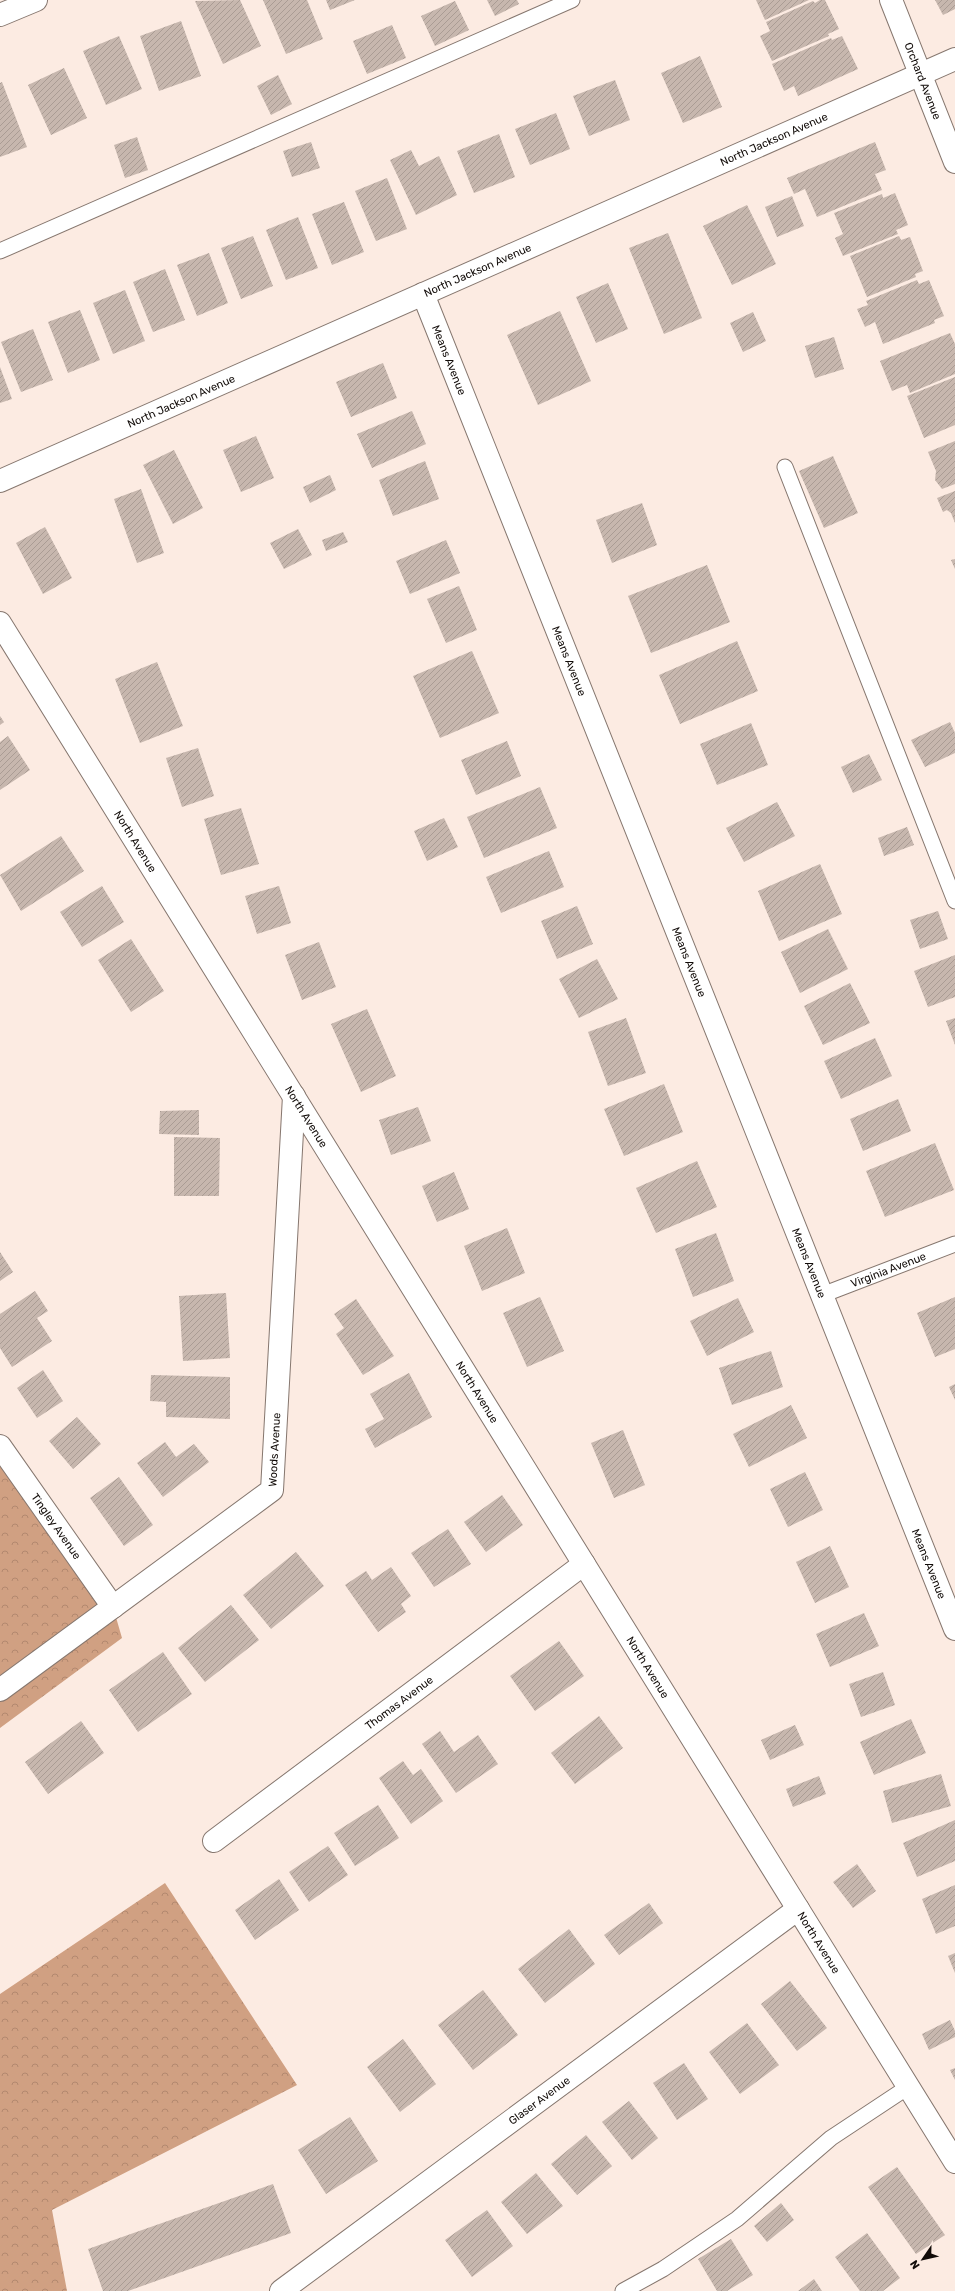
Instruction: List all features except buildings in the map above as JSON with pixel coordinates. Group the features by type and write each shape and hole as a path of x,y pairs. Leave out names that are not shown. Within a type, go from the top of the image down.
{"street":[{"path":"0,15 36,0"},
{"name":"Orchard Avenue","path":"891,0 955,162"},
{"name":"North Jackson Avenue","path":"0,481 955,59"},
{"name":"Means Avenue","path":"423,294 955,1629"},
{"name":"North Avenue","path":"0,622 955,2162"},
{"name":"Woods Avenue","path":"0,1690 272,1490 294,1096"},
{"name":"Tingley Avenue","path":"0,1446 113,1607"},
{"name":"Thomas Avenue","path":"214,1840 584,1564"},
{"name":"Glaser Avenue","path":"281,2291 798,1909"}],"lane":[{"path":"0,251 572,0"},
{"path":"785,467 955,901"},
{"name":"Virginia Avenue","path":"822,1295 955,1244"},
{"path":"623,2291 663,2269 737,2219 831,2138 908,2087"}],"green space":[{"path":"0,1446 113,1607 122,1638 0,1728"},
{"path":"165,1883 297,2085 52,2210 67,2291 0,2291 0,1994"}]}
